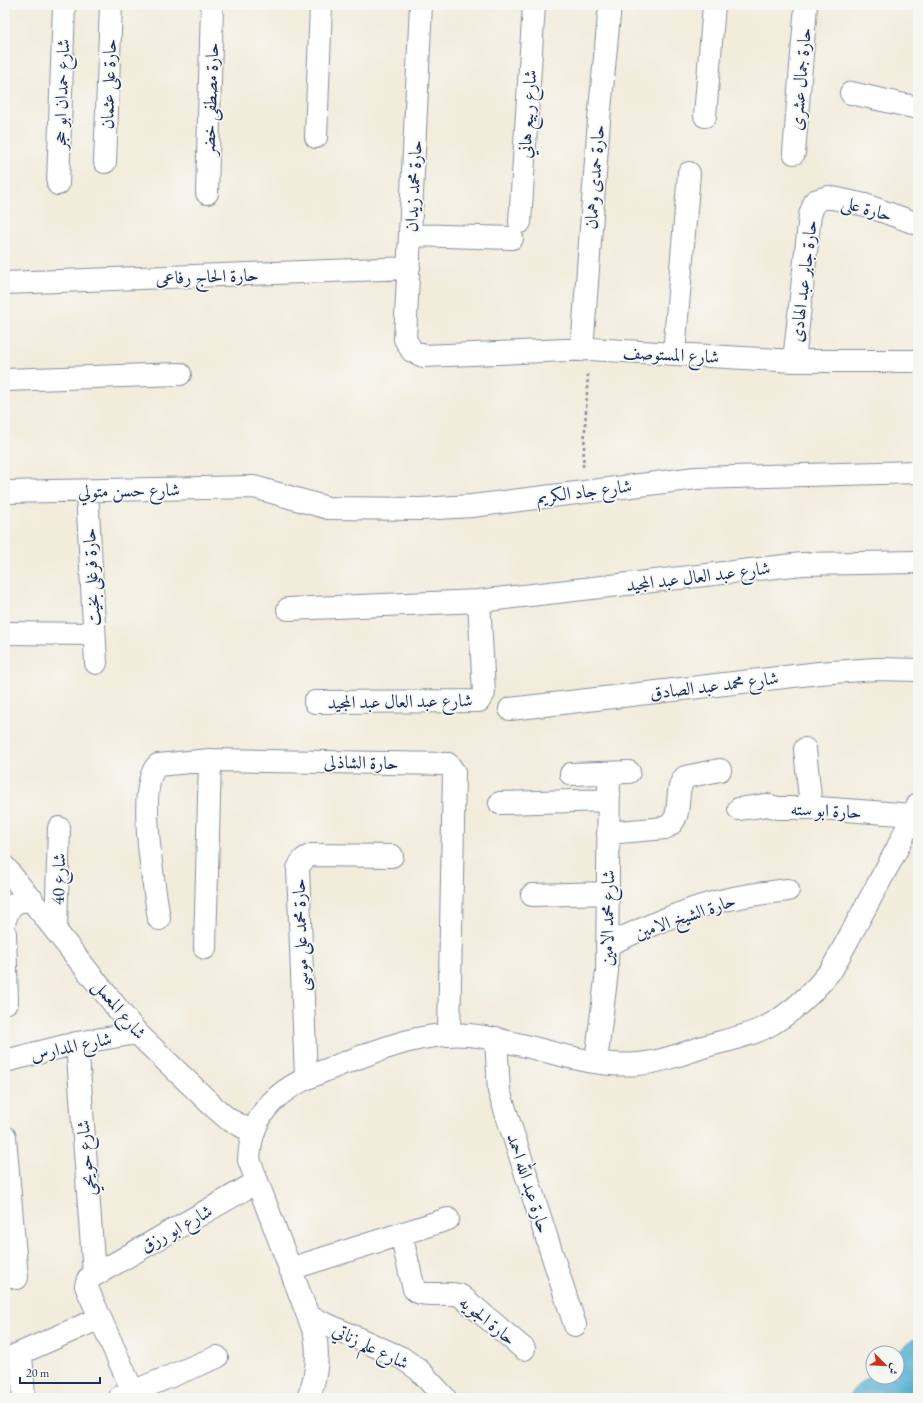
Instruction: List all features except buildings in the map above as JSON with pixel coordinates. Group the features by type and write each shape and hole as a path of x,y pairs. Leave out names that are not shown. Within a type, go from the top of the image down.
{"street":[{"name":"شارع حمدان ابو حجر","path":"58,184 64,5"},
{"name":"حارة على عثمان","path":"105,162 111,5"},
{"name":"حارة مصطفى خضر","path":"207,193 212,5"},
{"path":"316,137 322,5"},
{"name":"حارة محمد زيدان","path":"422,5 405,339 412,351 423,356"},
{"name":"شارع ربيع هاني","path":"411,235 516,230 534,5"},
{"name":"حارة حمدى وهمان","path":"586,349 599,120 610,5"},
{"path":"705,116 714,5"},
{"name":"حارة جمال عشرى","path":"794,153 806,5"},
{"path":"851,93 918,108"},
{"path":"674,353 689,173"},
{"name":"حارة على","path":"815,201 828,197 865,205 918,224"},
{"name":"حارة جابر عبد الهادى","path":"794,361 810,215 815,201"},
{"name":"حارة الحاج رفاعى","path":"5,283 409,268"},
{"name":"شارع المستوصف","path":"423,356 586,349 794,361 918,361"},
{"path":"5,380 180,374"},
{"name":"شارع جاد الكريم","path":"254,487 328,508 348,510 421,509 472,506 696,478 918,472"},
{"name":"شارع حسن متولي","path":"5,492 254,487"},
{"name":"حارة فرغلى بخيت","path":"86,490 96,663"},
{"name":"شارع عبد العال عبد المجيد","path":"288,609 479,601 802,564 918,562"},
{"name":"شارع عبد العال عبد المجيد","path":"315,702 479,700 484,693 479,601"},
{"path":"5,632 94,634"},
{"name":"شارع محمد عبد الصادق","path":"510,709 819,673 876,669 918,670"},
{"path":"805,749 811,808"},
{"path":"205,948 210,760"},
{"name":"حارة الشاذلى","path":"159,918 148,833 151,775 158,765 210,760 444,763 452,768 454,776 449,1035"},
{"path":"608,833 665,828 673,824 677,815 682,782 685,777 720,770"},
{"name":"شارع محمد الامين","path":"571,774 619,772 608,800 607,971 596,1062"},
{"path":"500,804 608,800"},
{"name":"حارة ابو سته","path":"739,809 760,805 778,808 916,809"},
{"path":"307,1397 313,1386 317,1368 318,1351 315,1334 310,1317 290,1269 249,1160 253,1132 261,1115 273,1101 306,1078 389,1046 414,1039 449,1035 496,1038 596,1062 638,1064 669,1057 762,1028 783,1017 802,1002 818,987 832,969 916,809"},
{"name":"شارع 40","path":"56,930 59,828"},
{"name":"حارة محمد على موسى","path":"306,1078 298,877 300,864 303,860 312,855 392,856"},
{"name":"شارع المعمل","path":"5,867 137,1032 214,1107 228,1119 253,1132"},
{"name":"حارة الشيخ الامين","path":"608,945 648,926 713,903 750,894 788,890"},
{"path":"532,895 608,893"},
{"path":"5,920 8,910 15,902 32,899"},
{"path":"5,933 7,1002"},
{"name":"شارع المدارس","path":"5,1061 77,1043 137,1032"},
{"name":"حارة عبد الله احمد","path":"496,1038 499,1091 575,1325"},
{"name":"شارع حويحي","path":"77,1043 94,1274"},
{"path":"5,1137 17,1278"},
{"name":"شارع ابو رزق","path":"94,1274 257,1182"},
{"path":"290,1269 448,1219"},
{"name":"حارة الجويه","path":"401,1234 416,1292 452,1292 461,1296 524,1349"},
{"path":"94,1274 88,1278 86,1286 100,1318 126,1395 217,1357"},
{"name":"شارع علم زناتي","path":"310,1317 402,1358 419,1370 445,1398"},
{"path":"24,1398 13,1357 100,1318"}],"path":[{"path":"582,492 586,349"}],"water":[{"path":"918,1335 918,1398 848,1398 853,1390 865,1380 865,1385 905,1385 905,1346"}]}
